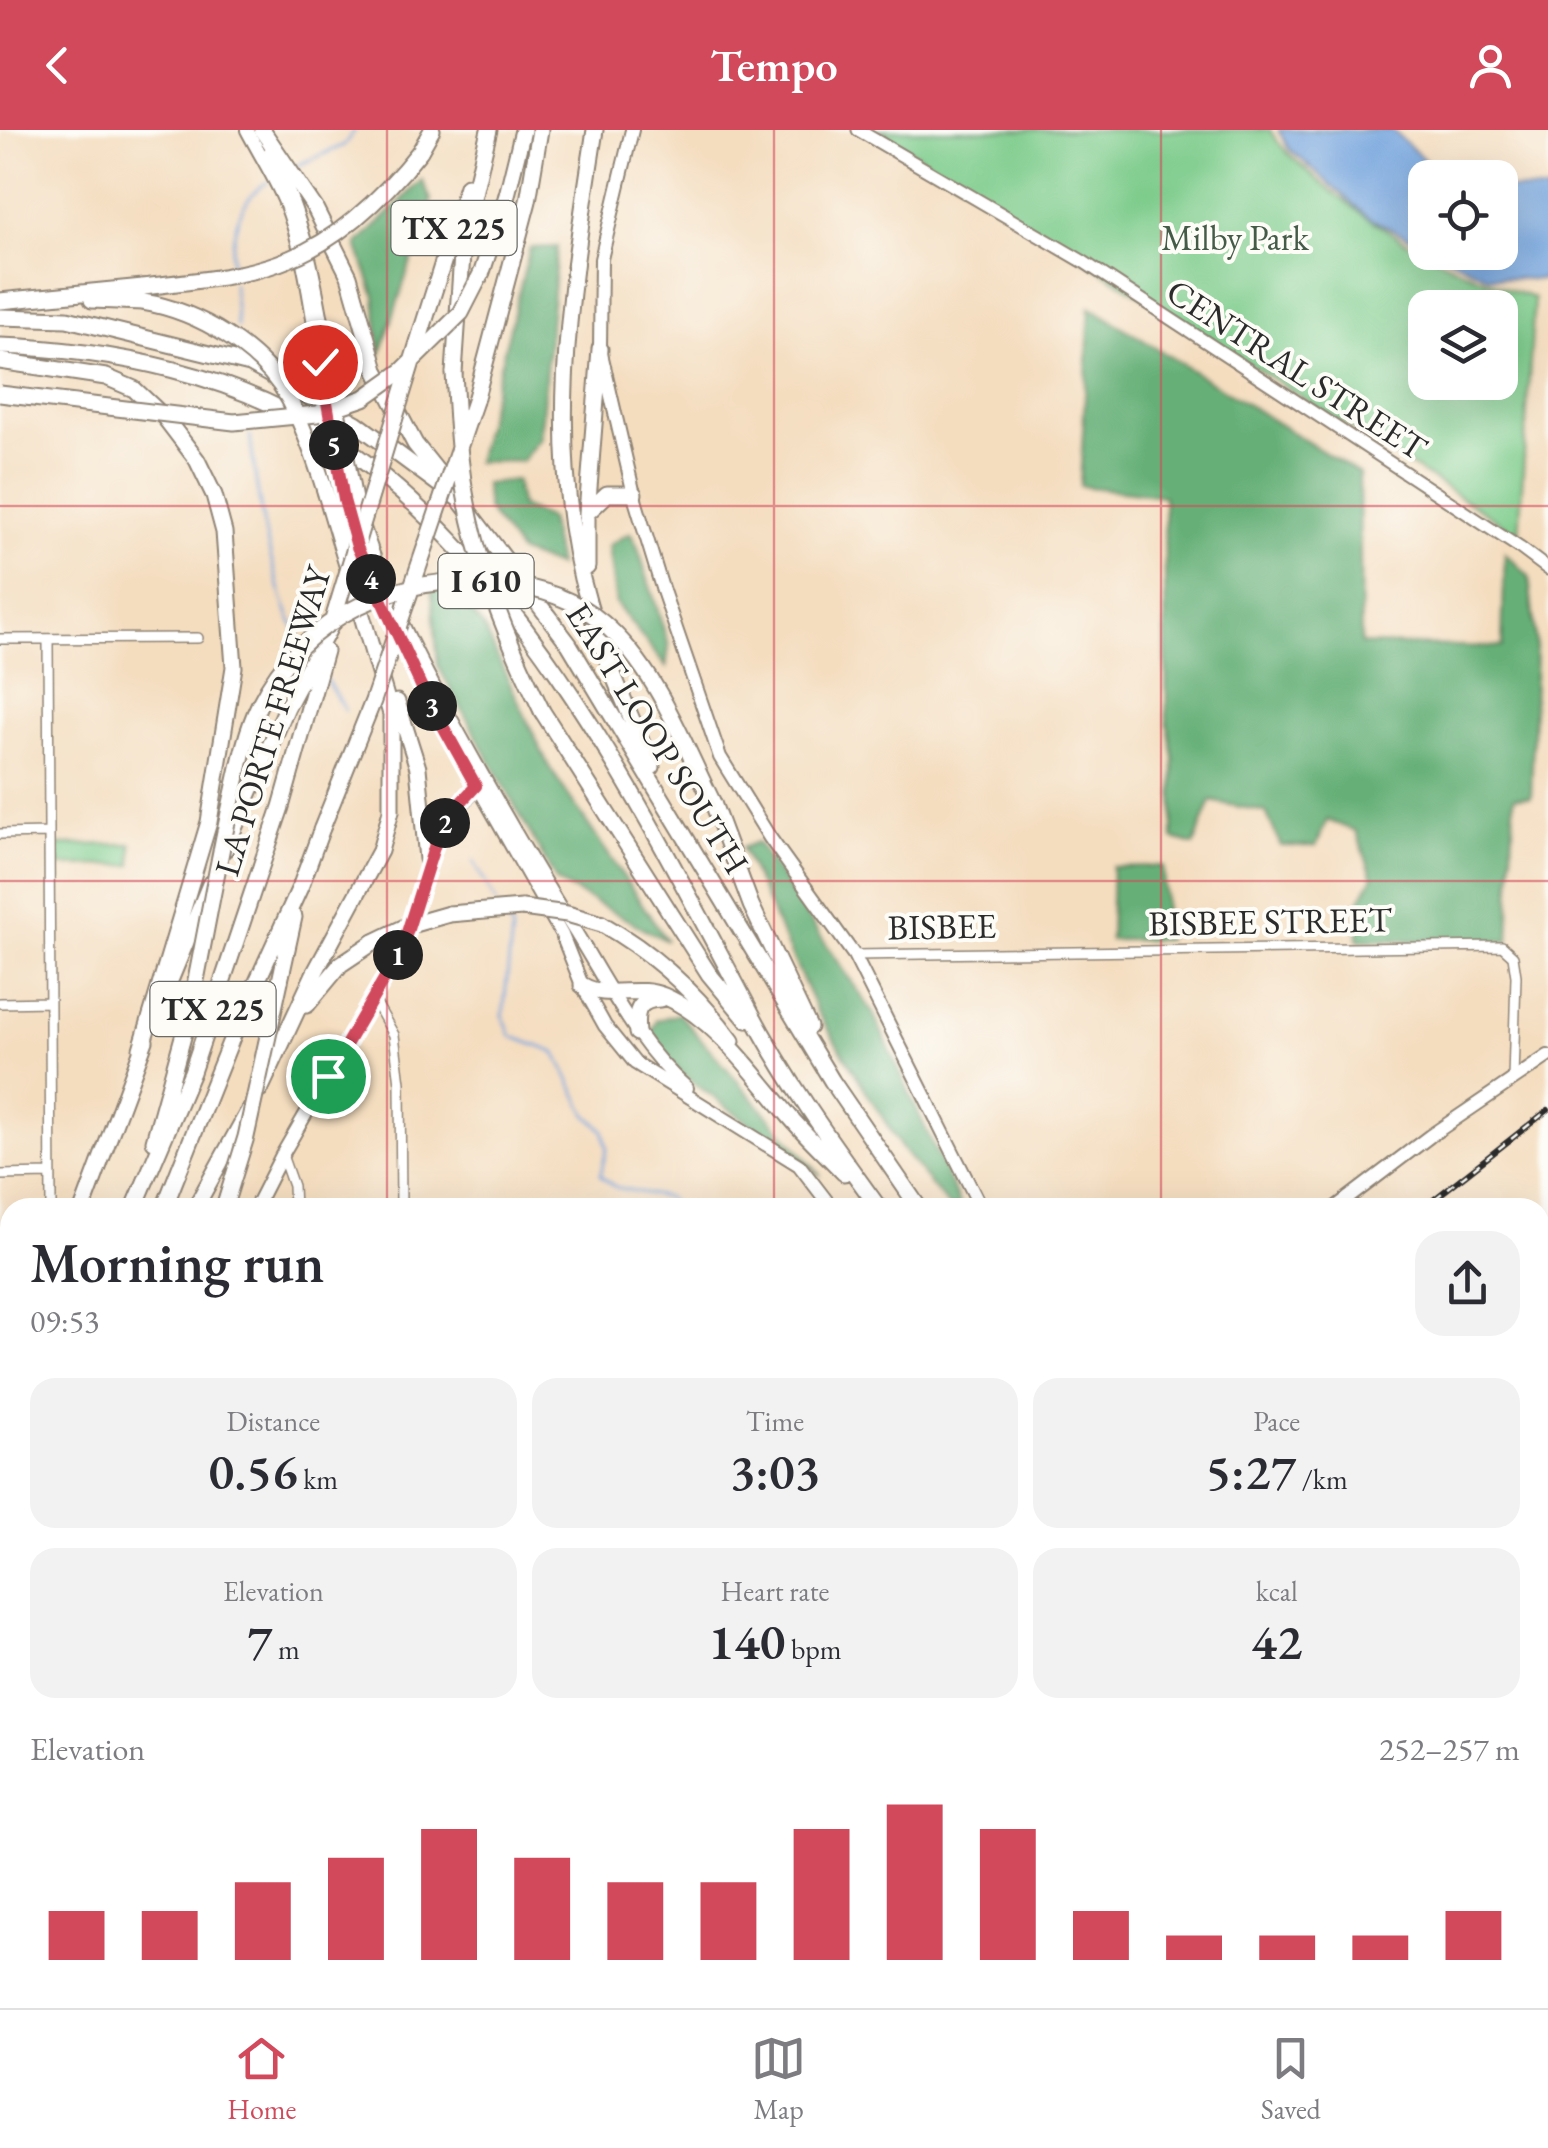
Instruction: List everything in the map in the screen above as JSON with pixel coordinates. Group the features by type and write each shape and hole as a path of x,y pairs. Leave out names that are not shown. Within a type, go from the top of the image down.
{"highway":[{"path":"260,130 269,153 310,200 349,276 376,370 416,444 458,499"},
{"path":"0,301 143,294 289,259 347,226 392,186 432,130"},
{"path":"487,130 463,240 454,373 461,466 475,539 500,617 542,711 709,974 778,1058"},
{"name":"LA PORTE FREEWAY","path":"138,1198 192,1072 280,807 332,622 487,130"},
{"path":"0,394 234,422 317,414 364,398 402,371 461,313 482,272 523,130"},
{"name":"TX 225","path":"168,1198 235,1030 302,885 373,701 475,401 528,201 540,130"},
{"path":"595,130 565,338 566,465 571,518 588,601 604,652 673,817"},
{"path":"143,294 174,307 245,348 287,396 314,455 371,638 418,768 428,859"},
{"name":"EAST LOOP SOUTH","path":"0,317 68,319 250,364 356,423 458,499 569,644 832,1081 912,1198"},
{"name":"EAST LOOP SOUTH","path":"0,346 70,350 184,371 310,425 412,499 458,546 538,646 572,697 778,1058 871,1198"},
{"path":"588,601 587,513 600,349"},
{"path":"0,361 106,377 134,389 165,418 197,460 214,495 224,532 234,667 209,822 141,1050"},
{"path":"587,513 607,494 634,494"},
{"path":"150,1168 156,1132 189,1015 247,735 260,704 285,663 343,614 371,598 434,581 471,579 529,586 582,608 637,658 713,803 751,905 782,965 832,1081"},
{"path":"87,1198 141,1050 249,794 287,707 332,622"},
{"path":"200,1198 380,852 391,811 391,714 371,638"},
{"path":"227,1198 246,1137 302,885"},
{"path":"283,1042 314,994 341,964 407,926 449,914 489,909 537,910 602,924 634,942 676,976 714,1016 789,1116 868,1198"},
{"path":"582,985 593,992 640,989 667,998 689,1010 752,1069"},
{"path":"637,1032 635,1016 642,1002 667,998"}],"main road":[{"path":"246,130 269,153 317,289 325,361 350,499 367,543 431,684 504,834 562,935 582,985 605,1026 636,1063 799,1165 824,1198"},
{"path":"632,130 601,259 600,349 634,494 680,645 720,756 770,838 854,956 976,1198"},
{"path":"260,1198 409,930 428,859 448,816 481,784"},
{"path":"481,784 637,1032 672,1076 712,1109"},
{"path":"448,816 464,805 474,805 504,834"},
{"path":"1349,1198 1548,1056"}],"street":[{"name":"CENTRAL STREET","path":"858,130 1084,262 1512,542 1548,570"},
{"path":"0,639 198,638"},
{"path":"48,639 51,1198"},
{"path":"0,834 48,833"},
{"name":"BISBEE STREET","path":"1032,952 1490,945 1509,949 1516,976 1513,1079"},
{"name":"BISBEE","path":"854,956 1032,952"},
{"path":"373,998 394,1035 400,1084 401,1198"},
{"path":"0,1003 50,1002"},
{"path":"282,1155 294,1198"},
{"path":"0,1175 51,1174"}],"green space":[{"name":"Milby Park","path":"878,130 1270,130 1286,151 1318,180 1408,243 1408,270 1461,270 1513,290 1408,290 1408,400 1518,400 1518,292 1534,298 1519,534"},
{"path":"422,180 431,200 380,356 375,296 357,245"},
{"path":"557,247 540,438 522,461 476,462 530,248"},
{"path":"1090,307 1359,474 1361,644 1502,647 1505,553 1529,576 1536,647 1531,797 1514,797 1509,941 1358,940 1358,903 1373,877 1356,831 1327,820 1316,846 1281,846 1266,812 1211,801 1194,845 1173,839 1174,757 1167,720 1164,496 1080,486"},
{"path":"516,480 520,506 549,519 558,566 520,553 487,509 485,484"},
{"path":"630,533 669,646 666,667 616,604 608,546"},
{"path":"431,582 448,585 484,628 549,767 667,941 557,882 438,666"},
{"path":"757,842 873,1013 957,1198 942,1198 902,1149 818,1013 742,848"},
{"path":"132,844 132,865 58,866 58,845"},
{"path":"1163,866 1166,940 1110,940 1112,867"},
{"path":"679,1014 821,1176 679,1072 649,1037 657,1020"}],"water":[{"path":"1278,130 1392,130 1425,160 1408,160 1408,237 1368,217 1289,149"},
{"path":"1518,190 1548,192 1548,280 1488,277 1474,270 1518,270"}],"waterway":[{"path":"296,166 344,145 355,130"},
{"path":"232,271 232,246 242,209 257,189 268,182"},
{"path":"233,284 237,327"},
{"path":"250,435 273,568 300,637"},
{"path":"325,678 345,711"},
{"path":"474,862 496,902"},
{"path":"505,917 512,930 503,1016 511,1036 556,1053 587,1115 603,1130 607,1148 600,1175 615,1187 668,1198"}],"railway":[{"path":"1436,1198 1548,1110"}],"route":[{"path":"320,362 344,500 357,547 422,688 476,786 448,816 428,859 402,948 328,1076"}]}
